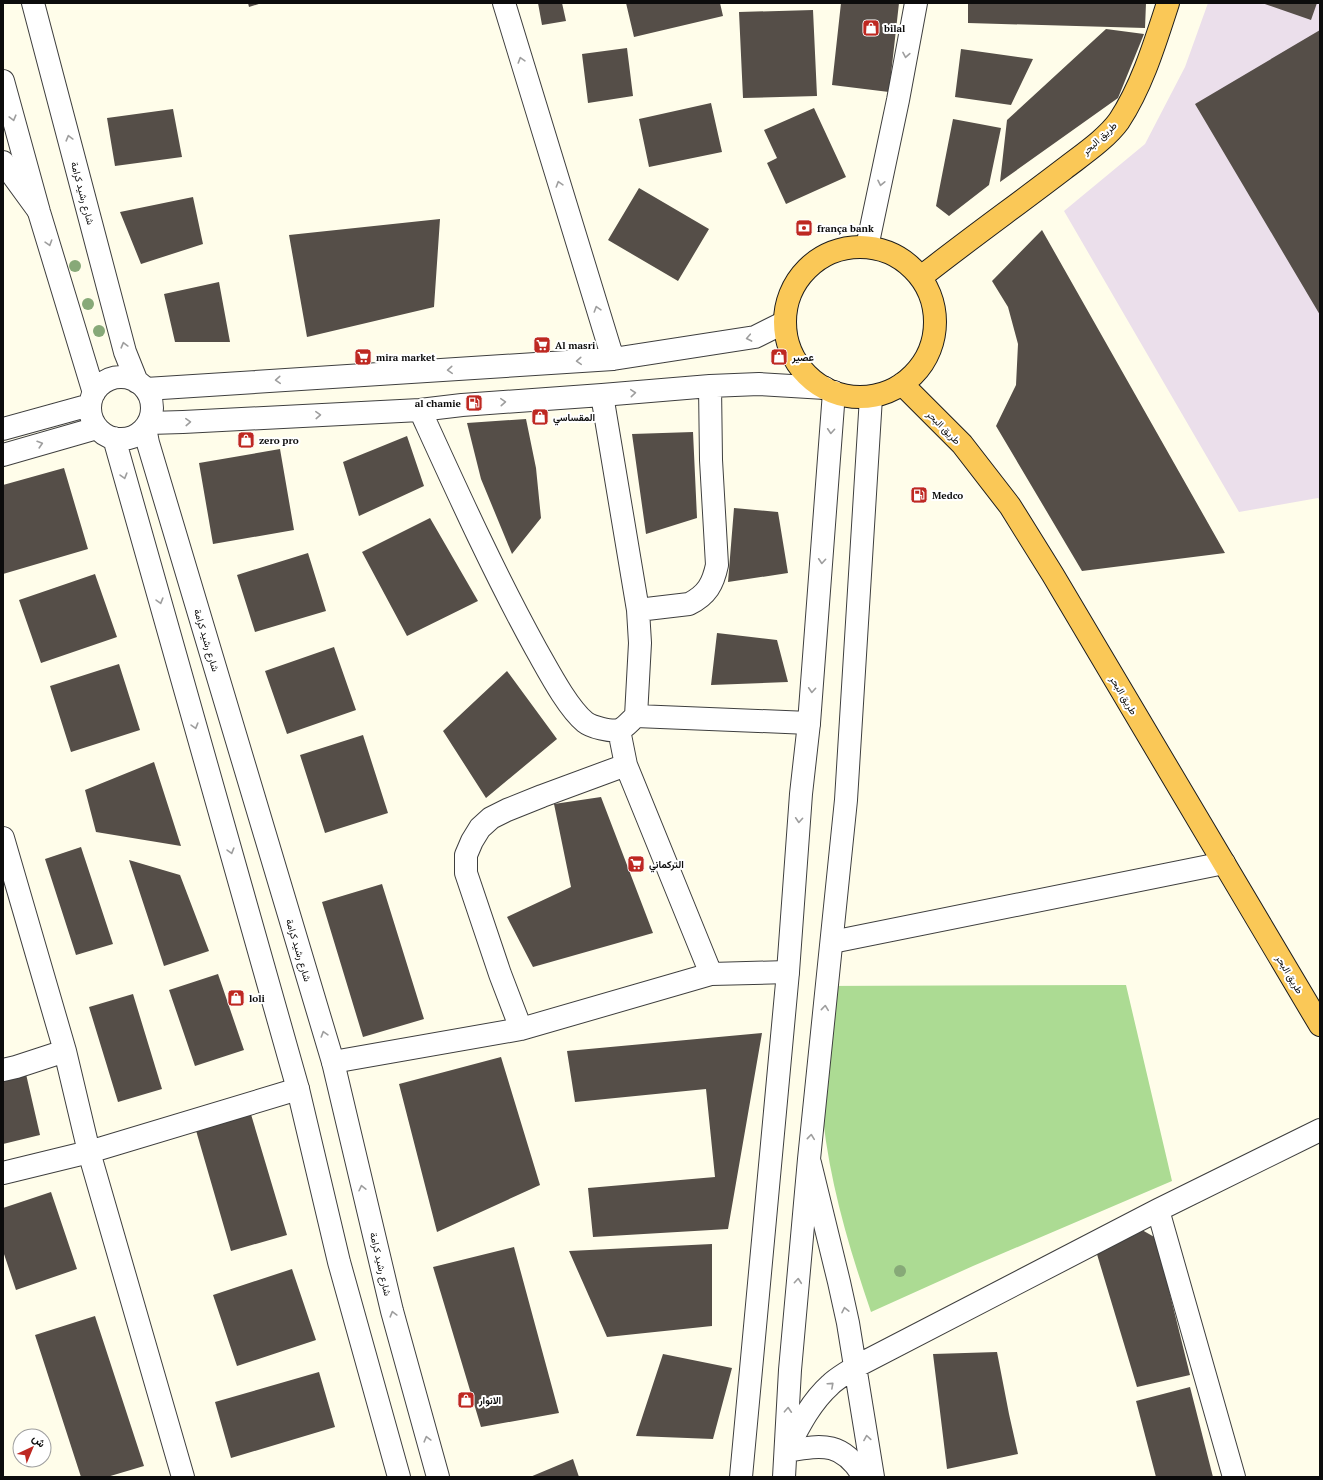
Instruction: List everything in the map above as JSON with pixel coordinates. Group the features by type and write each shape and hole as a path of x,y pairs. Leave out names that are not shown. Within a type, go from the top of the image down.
{"highway":[{"name":"طريق البحر","path":"921,277 1071,164 1100,141 1118,122 1131,100 1144,70 1168,3"},
{"path":"868,247 888,252 906,262 921,277 932,299 936,323 931,347 920,368 902,384 888,392 872,396 853,396 830,390 804,371 790,348 785,322 789,297 801,275 819,258 842,248 868,247"},
{"name":"طريق البحر","path":"902,384 962,444 1010,506 1057,582 1320,1025"}],"street":[{"name":"شارع رشيد كرامة","path":"33,3 126,352 142,385"},
{"path":"504,3 612,359"},
{"path":"868,247 916,3"},
{"path":"3,80 92,399"},
{"path":"3,162 39,212"},
{"path":"399,1477 339,1262 298,1089 105,433 90,413 92,399 102,383 113,378 126,377 142,385 612,359 755,337 785,322"},
{"path":"147,425 420,410 462,405 710,386 759,384 830,390 809,723 801,794 788,972 741,1477"},
{"path":"3,455 105,433 125,439 136,436 147,425 152,411 151,399 142,385"},
{"path":"638,610 689,604 696,601 711,585 714,577 717,565 711,460 710,386"},
{"path":"602,395 638,610 640,643 628,723 626,765 711,974"},
{"path":"784,1477 790,1370 809,1159 846,800 872,396"},
{"path":"3,428 92,399"},
{"path":"420,410 474,530 510,602 571,706 585,723 601,729 628,723 809,723"},
{"name":"شارع رشيد كرامة","path":"147,425 148,443 333,1062 392,1310 438,1477"},
{"path":"521,1029 500,974 466,873 466,855 480,828 491,818 542,796 626,765"},
{"path":"3,838 65,1051 89,1152 183,1477"},
{"path":"832,942 1224,863"},
{"path":"333,1062 521,1029 711,974 788,972"},
{"path":"3,1070 65,1051"},
{"path":"3,1172 89,1152 298,1089"},
{"path":"786,1452 798,1427 813,1404 830,1384 855,1367 1158,1210 1320,1130"},
{"path":"809,1159 839,1282 873,1477"},
{"path":"1158,1210 1234,1477"},
{"path":"786,1452 815,1446 831,1447 852,1460 864,1477"}],"shaded area":[{"path":"1208,3 1320,3 1320,500 1318,498 1239,512 1064,211 1145,144 1185,67"}],"green space":[{"path":"1126,985 1172,1181 973,1266 871,1312 839,1206 828,1151 820,1082 816,986"}],"building":[{"path":"248,3 262,3 249,7"},
{"path":"538,3 562,3 566,21 542,25"},
{"path":"626,3 720,3 723,16 634,37"},
{"path":"841,3 899,3 889,92 832,85"},
{"path":"968,3 1146,3 1145,28 968,23"},
{"path":"1262,3 1317,3 1311,20"},
{"path":"813,10 817,96 743,98 739,12"},
{"path":"1106,29 1144,34 1118,98 1000,182 1007,120"},
{"path":"1320,30 1320,315 1195,104"},
{"path":"627,48 633,96 588,103 582,54"},
{"path":"961,49 1033,59 1011,105 955,97"},
{"path":"711,103 722,152 649,167 639,119"},
{"path":"814,108 846,177 786,204 767,163 777,158 764,130"},
{"path":"173,109 182,157 115,166 107,118"},
{"path":"953,119 1001,128 989,185 949,216 936,206"},
{"path":"639,188 709,229 678,281 608,240"},
{"path":"193,197 203,244 141,264 120,212"},
{"path":"440,219 434,307 307,337 289,235"},
{"path":"1042,230 1225,553 1082,571 996,426 1016,385 1018,344 1008,307 992,281"},
{"path":"219,282 230,342 175,342 164,294"},
{"path":"526,419 536,468 541,518 512,554 481,479 467,423"},
{"path":"693,432 697,518 646,534 632,434"},
{"path":"407,436 424,486 359,516 343,462"},
{"path":"280,449 294,530 213,544 199,463"},
{"path":"64,468 88,549 3,574 3,485"},
{"path":"734,508 778,512 788,573 728,582"},
{"path":"430,518 478,601 407,636 362,552"},
{"path":"308,553 326,611 255,632 237,575"},
{"path":"95,574 117,637 41,663 19,600"},
{"path":"717,633 777,640 788,682 711,685"},
{"path":"334,647 356,710 287,734 265,671"},
{"path":"119,664 140,730 71,752 50,686"},
{"path":"507,671 557,739 486,798 443,731"},
{"path":"363,735 388,813 325,833 300,755"},
{"path":"154,762 181,846 96,832 85,790"},
{"path":"601,797 653,933 533,967 507,917 571,887 554,804"},
{"path":"81,847 113,944 76,955 45,859"},
{"path":"129,860 180,875 209,951 164,966"},
{"path":"382,884 424,1019 363,1037 322,902"},
{"path":"218,974 244,1050 195,1066 169,990"},
{"path":"133,994 162,1089 118,1102 89,1007"},
{"path":"762,1033 728,1229 593,1237 588,1188 715,1177 706,1089 575,1102 567,1051"},
{"path":"501,1057 540,1185 437,1232 399,1084"},
{"path":"26,1074 40,1135 3,1144 3,1080"},
{"path":"250,1111 287,1235 231,1251 195,1127"},
{"path":"51,1192 77,1269 16,1290 3,1251 3,1208"},
{"path":"1142,1230 1156,1238 1190,1375 1137,1387 1096,1251"},
{"path":"712,1244 712,1326 607,1337 569,1251"},
{"path":"514,1247 559,1413 481,1427 433,1267"},
{"path":"292,1269 316,1340 237,1366 213,1295"},
{"path":"95,1316 144,1466 107,1477 81,1477 35,1335"},
{"path":"997,1352 1018,1454 947,1469 933,1354"},
{"path":"663,1354 732,1368 713,1439 636,1436"},
{"path":"319,1372 335,1427 231,1458 215,1402"},
{"path":"1190,1387 1213,1477 1156,1477 1136,1401"},
{"path":"573,1459 579,1477 530,1477"}],"place":[{"name":"bilal","path":"871,28"},
{"name":"frança bank","path":"804,228"},
{"name":"Al masri","path":"542,345"},
{"name":"mira market","path":"363,357"},
{"name":"عصير","path":"779,357"},
{"name":"al chamie","path":"474,403"},
{"name":"المقساسي","path":"540,417"},
{"name":"zero pro","path":"246,440"},
{"name":"Medco","path":"919,495"},
{"name":"التركماني","path":"636,864"},
{"name":"loli","path":"236,998"},
{"name":"الانوار","path":"466,1400"}]}
